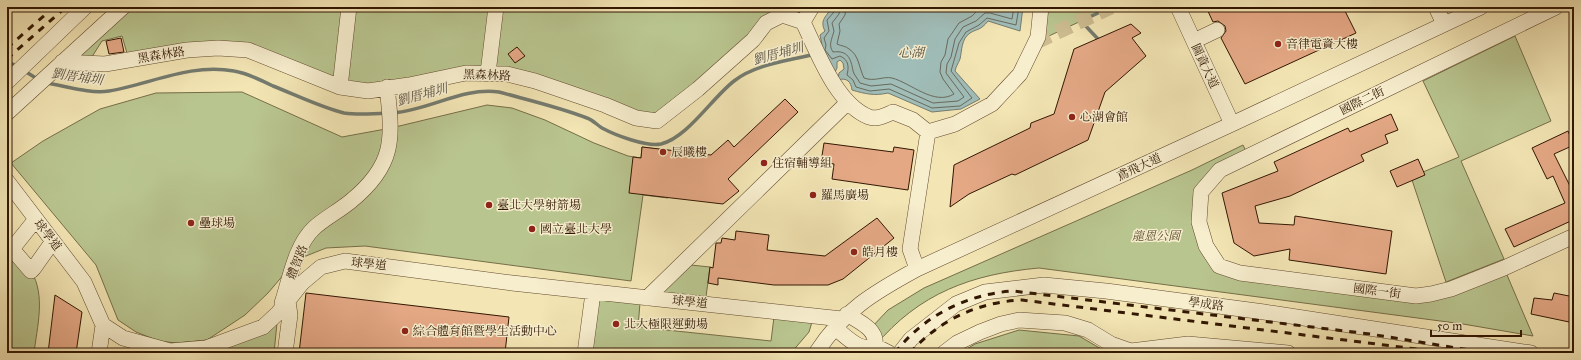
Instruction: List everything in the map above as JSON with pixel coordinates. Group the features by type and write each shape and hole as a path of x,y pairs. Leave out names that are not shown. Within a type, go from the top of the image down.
{"street":[{"path":"7,82 85,7"},
{"path":"7,113 122,7"},
{"path":"340,87 349,7"},
{"path":"488,73 496,7"},
{"path":"812,7 806,28 831,77 847,103 870,117 882,117 893,112 913,120 928,132"},
{"path":"928,132 955,124 992,104 1020,74 1038,37 1041,7"},
{"name":"圖資大道","path":"1178,7 1232,124"},
{"path":"1436,7 1444,24"},
{"name":"鳶飛大道","path":"816,353 841,320 874,293 917,269 1232,124 1481,7"},
{"name":"國際二街","path":"1199,222 1201,192 1220,170 1556,7"},
{"name":"黑森林路","path":"62,62 105,64 187,50 218,48 248,50 340,87 368,91 387,87 408,86 466,73 507,74 534,81 605,105 636,118 657,121 698,89 753,40 766,23 782,15 806,28"},
{"path":"1194,41 1217,30"},
{"name":"體智路","path":"278,313 304,242 314,229 352,200 368,184 382,165 390,146 391,128 387,87"},
{"path":"647,298 847,103"},
{"path":"917,269 910,249 928,132"},
{"name":"球學道","path":"7,181 84,282 103,325 123,338 170,351 206,348 222,344 264,327 278,313 302,283 321,267 345,261 593,293 841,320"},
{"path":"36,219 12,249 31,271 53,241"},
{"name":"國際一街","path":"1199,222 1206,246 1219,266 1240,273 1416,296 1429,288 1451,289 1504,268 1574,236"},
{"name":"學成路","path":"900,353 911,339 956,304 985,292 1044,285 1264,312 1531,353"},
{"path":"585,353 593,293"},
{"path":"285,353 290,315 288,301"},
{"path":"841,320 859,346 865,348 875,346 889,353"},
{"path":"944,353 956,343 980,332 1001,324 1019,320 1065,323 1088,330 1111,344 1132,351 1188,344 1288,353"},
{"path":"99,353 103,325"}],"green space":[{"path":"123,7 812,7 803,22 782,15 657,121 507,74 368,91 248,50 129,60 122,36 102,41 88,63 62,62"},
{"path":"1041,7 1111,7 1036,42"},
{"path":"1515,36 1551,121 1461,161 1504,259 1446,282 1411,177 1459,157 1423,81"},
{"path":"242,92 342,137 391,128 487,105 512,108 545,120 594,143 628,156 641,158 642,147 674,151 668,198 643,195 631,281 365,246 326,248 296,260 268,293 245,315 207,340 176,343 159,341 136,332 118,320 96,265 11,163 43,141 100,109 156,93"},
{"name":"龍恩公園","path":"1243,145 1249,157 1201,193 1199,222 1219,266 1416,296 1504,268 1533,336 1463,324 1039,268 991,275 948,289 910,312 875,346 870,329 888,310 924,288 1192,170"},
{"path":"7,248 29,268 36,280 39,311 34,353 7,353"},
{"path":"681,264 710,267 705,304 647,298"},
{"name":"北大極限運動場","path":"598,298 640,303 638,327 771,341 774,317 812,322 809,332 791,353 592,353"},
{"path":"278,313 274,353 229,353 230,340"},
{"path":"1019,330 1079,336 1108,353 960,353 975,344"}],"water":[{"name":"心湖","path":"832,7 1023,7 1020,31 988,21 981,28 970,33 965,38 962,45 960,59 955,71 980,99 961,109 932,112 888,93 870,94 852,90 848,81 844,79 838,80 839,73 844,69 843,63 840,60 837,62 835,72 819,53 822,45 820,35 825,31 823,21"}],"building":[{"name":"音律電資大樓","path":"1206,7 1343,7 1356,33 1245,84 1221,38 1226,31 1225,26 1218,21 1213,22"},
{"name":"心湖會館","path":"1131,24 1141,33 1132,38 1146,56 1105,92 1088,140 1015,175 1012,174 969,194 950,207 954,165 1030,128 1031,123 1054,114 1074,49"},
{"path":"121,38 124,52 109,54 106,41"},
{"path":"517,47 525,56 515,63 508,54"},
{"name":"辰曦樓","path":"785,99 798,112 728,179 739,191 723,204 629,193 633,157 641,158 642,147 711,155 728,140 734,147"},
{"path":"1391,114 1398,130 1385,135 1388,143 1361,155 1364,161 1290,196 1255,206 1259,223 1294,225 1295,216 1392,231 1386,274 1289,260 1290,249 1254,256 1234,243 1222,193 1278,171 1274,162 1348,128 1350,132"},
{"path":"1568,131 1574,145 1554,154 1570,186 1574,184 1574,223 1573,220 1514,247 1505,229 1565,203 1553,176 1547,179 1532,148"},
{"path":"824,143 893,152 894,147 914,150 908,190 832,179 834,164 821,162"},
{"path":"1418,159 1425,175 1397,187 1390,171"},
{"path":"877,218 894,238 843,279 828,285 774,285 718,278 718,285 708,283 710,267 713,268 716,243 721,243 722,238 735,240 736,231 769,235 767,250 825,256"},
{"name":"綜合體育館暨學生活動中心","path":"306,293 509,317 505,353 299,353"},
{"path":"1554,293 1574,297 1574,323 1531,314 1534,298 1552,300"},
{"path":"55,295 82,312 76,353 48,353"}],"waterway":[{"path":"1098,39 1081,21 1111,7"},
{"name":"劉厝埔圳","path":"393,113 420,108 472,93 485,91 499,92 576,114 593,121 608,131 631,140 647,144 661,144 671,140 690,126 726,88 743,75 762,67 815,54"},
{"name":"劉厝埔圳","path":"7,61 18,67"},
{"name":"劉厝埔圳","path":"46,83 86,91 101,92 125,88 186,72 218,69 249,75 317,104 344,113 387,113"},
{"name":"劉厝埔圳","path":"23,70 39,80"}],"tunnel":[{"path":"1036,42 1111,7"}],"railway":[{"path":"7,48 54,7"},
{"path":"7,59 66,7"},
{"path":"895,353 919,328 947,309 979,297 1013,291 1370,334 1488,353"},
{"path":"910,353 921,341 934,331 960,315 990,304 1022,300 1449,353"}],"place":[{"name":"音律電資大樓","path":"1278,44"},
{"name":"心湖會館","path":"1072,117"},
{"name":"辰曦樓","path":"663,152"},
{"name":"住宿輔導組","path":"764,163"},
{"name":"羅馬廣場","path":"813,195"},
{"name":"臺北大學射箭場","path":"489,205"},
{"name":"壘球場","path":"191,223"},
{"name":"國立臺北大學","path":"532,229"},
{"name":"皓月樓","path":"854,252"},
{"name":"北大極限運動場","path":"616,324"},
{"name":"綜合體育館暨學生活動中心","path":"405,331"}]}
